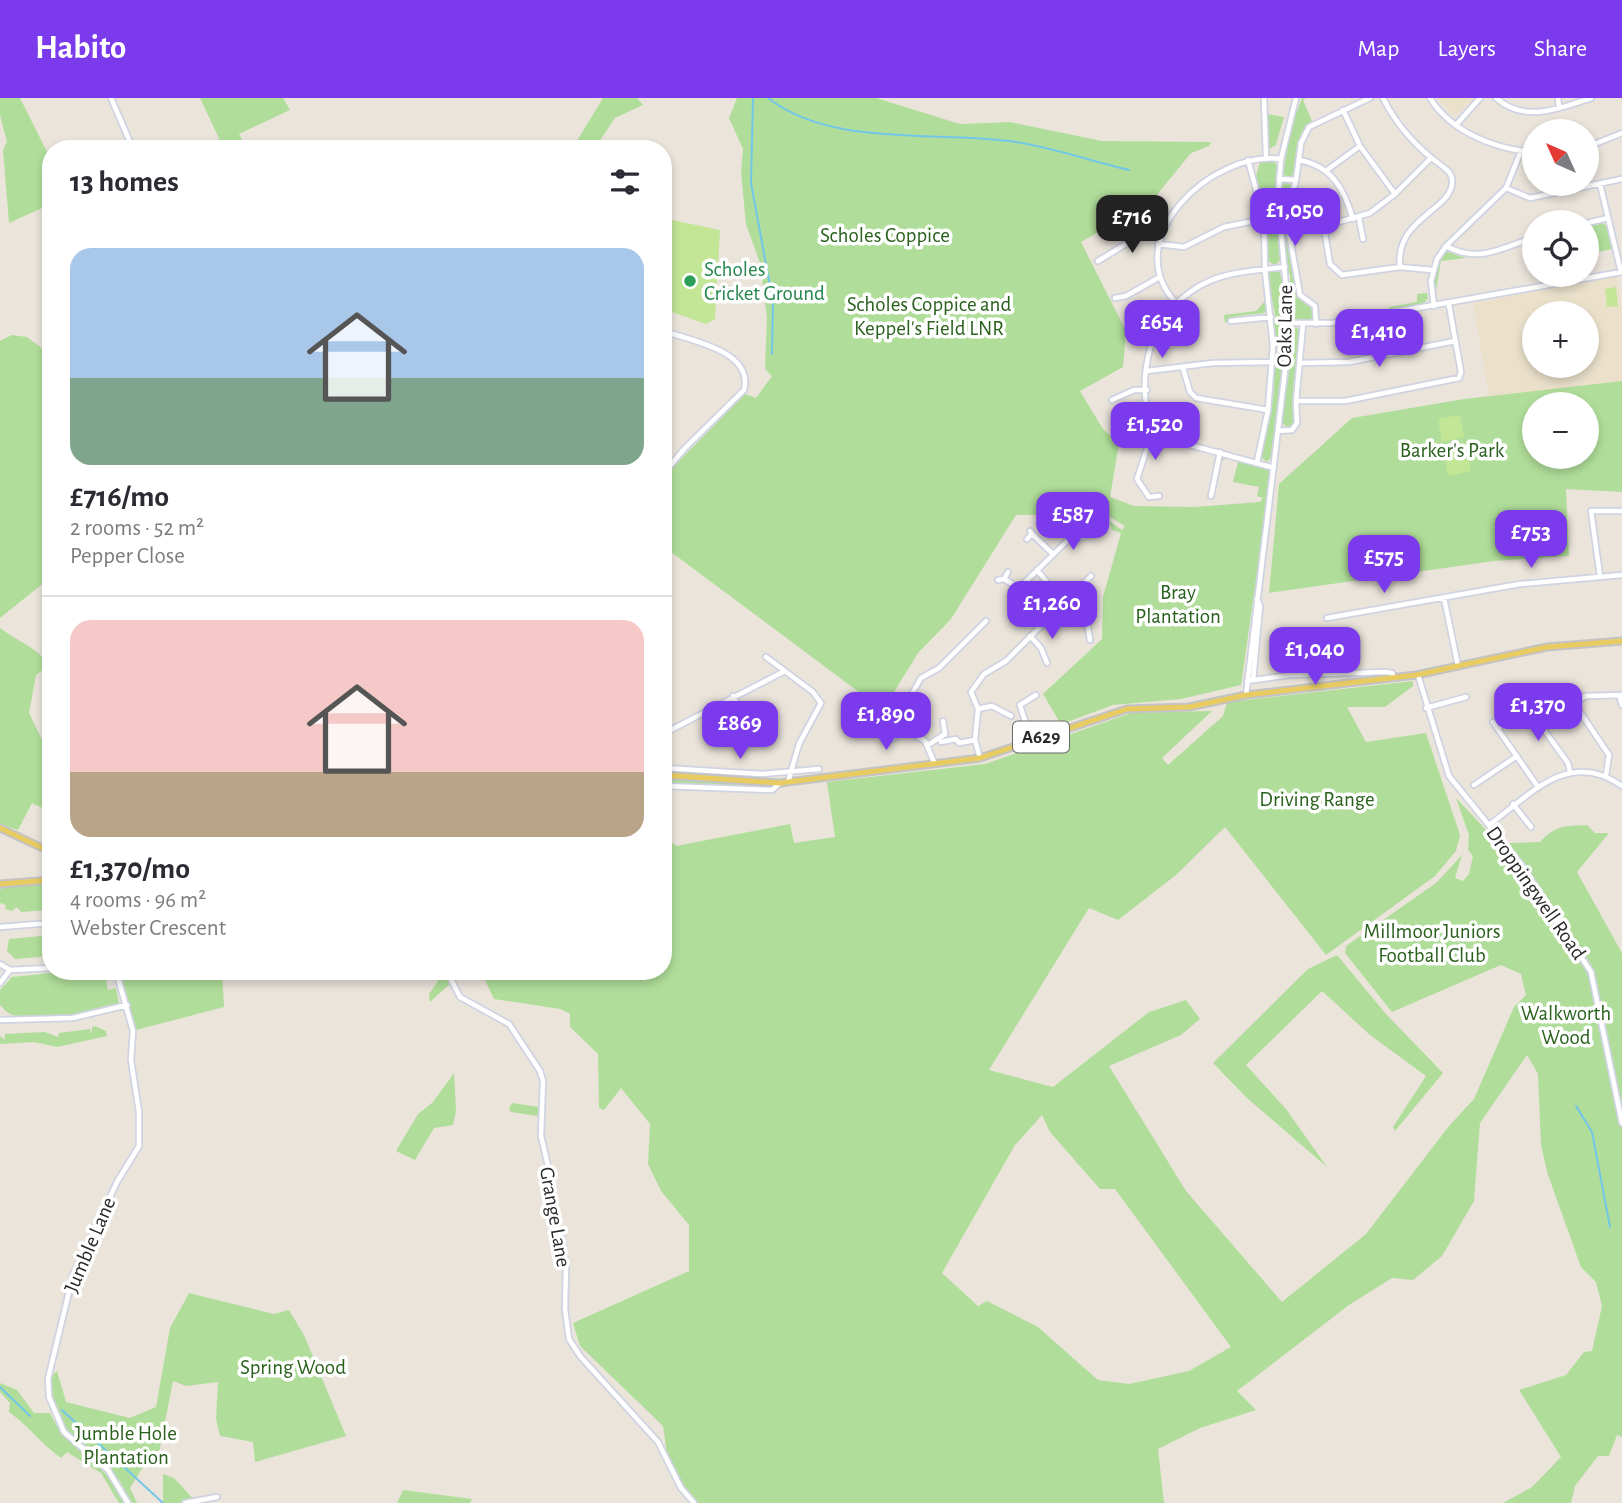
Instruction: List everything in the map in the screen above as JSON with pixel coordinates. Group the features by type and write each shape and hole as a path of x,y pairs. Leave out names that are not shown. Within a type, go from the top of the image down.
{"main road":[{"name":"A629","path":"672,776 780,783 980,758 1127,709 1189,707 1247,695 1418,675 1547,647 1622,641"},
{"path":"0,828 42,848"},
{"path":"0,884 42,881"}],"street":[{"path":"111,98 129,140"},
{"path":"1264,98 1266,157"},
{"name":"Oaks Lane","path":"1247,695 1279,431 1287,323 1285,267 1279,221 1279,176 1296,98"},
{"name":"Oaks Lane","path":"1316,324 1315,306 1299,292 1288,227 1301,143 1309,127 1370,98"},
{"path":"1382,98 1403,129 1451,174 1452,187 1409,232 1401,247 1400,267"},
{"path":"1430,98 1456,125 1481,139 1521,151 1506,188 1446,246 1432,270 1434,306"},
{"path":"1456,125 1480,98"},
{"path":"1496,98 1512,109 1525,113 1559,108 1591,98"},
{"path":"1558,98 1559,108"},
{"path":"1343,110 1360,146 1395,194"},
{"path":"1600,142 1622,133"},
{"path":"1327,170 1360,146"},
{"path":"1176,303 1158,278 1156,263 1163,230 1177,208 1196,188 1219,172 1248,160 1266,157 1281,161"},
{"path":"1431,158 1395,194 1370,214 1332,224 1326,229 1332,269 1342,275 1400,267 1432,270"},
{"name":"Oaks Lane","path":"1248,160 1264,219 1265,270 1271,317 1272,362 1268,410 1257,462"},
{"path":"1299,160 1312,162 1327,170 1346,196 1365,235"},
{"path":"1279,176 1296,180"},
{"path":"1287,323 1316,324 1448,305 1622,272 1600,184 1622,179"},
{"path":"1506,188 1522,195"},
{"path":"1599,220 1608,218"},
{"path":"1158,244 1184,247 1224,227 1264,219"},
{"path":"1098,261 1152,228 1163,230"},
{"path":"1446,246 1464,255 1475,256 1522,241"},
{"path":"1274,468 1172,440 1159,432 1148,414 1147,371 1158,327 1176,303 1197,287 1222,276 1285,267"},
{"path":"1115,298 1126,296 1158,278"},
{"path":"1296,401 1345,401 1455,380 1461,372 1448,305"},
{"path":"1231,321 1271,317"},
{"name":"Oaks Lane","path":"1279,431 1289,431 1296,425 1303,324"},
{"path":"672,334 729,356 744,371 747,379 744,390 672,463"},
{"path":"1300,363 1349,362 1455,341"},
{"path":"1147,371 1213,363 1272,362"},
{"path":"1183,368 1190,392 1196,398 1268,410"},
{"path":"1112,400 1134,390 1147,390"},
{"path":"1159,432 1147,449 1137,479 1149,497 1159,496"},
{"path":"1211,496 1221,452"},
{"path":"1600,576 1591,512 1622,511"},
{"path":"1008,572 1001,580 1020,590 1067,541 1104,531"},
{"path":"1027,539 1031,533 1053,554"},
{"path":"1037,570 1065,604"},
{"path":"1327,618 1520,584 1622,575"},
{"path":"980,758 975,740 978,709 971,694 977,683 988,670 1006,661 1075,595 1091,576"},
{"path":"1075,595 1085,609 1090,640"},
{"path":"1444,598 1458,666"},
{"path":"934,762 928,745 906,730 903,714 915,685 939,668 986,621"},
{"path":"1030,636 1041,648 1047,663"},
{"path":"766,657 817,696 821,703 799,744 788,782"},
{"path":"672,729 776,673 786,672"},
{"path":"1250,681 1289,675 1385,672 1392,673 1394,678"},
{"name":"Droppingwell Road","path":"1418,675 1449,776 1522,866 1591,972 1622,1123"},
{"path":"1566,691 1609,755 1606,775"},
{"path":"1031,740 1020,705 1036,695"},
{"path":"1577,710 1577,701 1586,696 1621,695 1622,705"},
{"path":"733,696 752,730"},
{"path":"1426,708 1466,697"},
{"path":"978,709 992,706 1011,716"},
{"path":"1498,728 1527,706 1568,763 1570,772"},
{"path":"928,745 945,734 943,721"},
{"path":"874,722 890,740 906,730"},
{"path":"1493,722 1538,787"},
{"path":"941,742 975,740"},
{"path":"1474,785 1517,756"},
{"path":"672,769 730,774 818,769"},
{"path":"1489,825 1538,787 1570,772 1606,775 1622,786"},
{"path":"672,786 753,791 772,790 780,783"},
{"path":"1513,804 1531,827"},
{"path":"0,927 42,924"},
{"path":"0,964 10,970 42,968"},
{"path":"0,983 10,970"},
{"name":"Jumble Lane","path":"119,980 133,1031 131,1059 139,1112 139,1146 117,1182 73,1275 48,1379 57,1422 70,1439 108,1470 128,1503"},
{"name":"Grange Lane","path":"452,980 460,997 509,1024 540,1071 543,1081 541,1136 550,1174 551,1209 562,1239 566,1266 565,1309 569,1339 580,1356 658,1442 681,1488 694,1503"},
{"path":"0,1020 74,1018 127,1005"},
{"path":"184,1503 217,1497"}],"shaded area":[{"path":"1437,98 1474,98 1459,114 1453,115"},
{"path":"1617,276 1622,310 1622,381 1489,397 1473,303 1558,287 1599,287 1599,279"}],"green space":[{"path":"0,98 20,98 42,142 42,208 9,223 3,150 7,142 0,115"},
{"path":"200,98 283,98 290,110 239,134 242,140 220,140"},
{"path":"603,98 637,98 643,105 615,118 600,140 577,140"},
{"name":"Scholes Coppice and Keppel's Field LNR","path":"737,98 876,98 960,124 1010,122 1102,141 1211,142 1209,146 1191,153 1151,202 1081,242 1126,331 1123,367 1080,391 1103,429 1119,444 1110,497 1134,506 1194,507 1260,502 1263,498 1257,496 1259,487 1233,482 1238,462 1227,458 1220,462 1223,455 1269,468 1270,483 1241,685 1181,699 1113,705 1062,724 1059,721 1043,694 1102,639 1103,597 1121,533 1112,530 1109,521 1122,530 1125,526 1105,514 1016,515 951,619 918,653 883,710 672,553 672,468 745,394 756,398 772,376 765,369 767,317 760,263 746,224 741,172 743,149 729,118"},
{"path":"1302,98 1306,98 1303,100 1312,121 1301,134 1295,174 1289,178 1283,174 1291,127"},
{"path":"1267,114 1284,117 1276,145 1269,149"},
{"path":"1271,159 1277,165 1276,216 1281,259 1275,265 1266,260 1266,224 1256,176 1260,162"},
{"path":"1287,182 1292,185 1287,212 1298,294 1314,308 1312,321 1296,322 1291,317 1290,274 1287,272 1281,185"},
{"name":"Scholes Cricket Ground","path":"672,220 720,230 715,319 706,324 672,312"},
{"path":"1599,224 1607,226 1612,249 1599,252"},
{"path":"1445,251 1466,258 1441,261 1435,297 1435,271"},
{"path":"1270,271 1280,272 1284,292 1285,338 1273,455 1267,462 1260,456 1274,392 1274,360 1278,359 1278,337 1274,336 1273,319 1276,319 1267,276"},
{"path":"1616,287 1618,306 1607,307 1605,289"},
{"path":"1427,293 1428,299 1423,300 1427,300 1423,304 1389,310 1389,307 1417,302 1417,294"},
{"path":"1266,300 1267,310 1264,313 1237,316 1225,323 1224,315 1256,311"},
{"path":"1296,327 1300,331 1293,388 1295,424 1288,428 1282,423 1291,336"},
{"path":"12,335 27,337 42,348 42,584 0,618 0,341"},
{"name":"Barker's Park","path":"1622,381 1622,492 1566,489 1569,556 1494,561 1269,593 1279,484 1352,418 1464,399 1522,392 1522,469 1599,469 1599,392 1525,392"},
{"path":"1460,415 1464,437 1442,442 1438,419"},
{"path":"1466,449 1471,471 1448,476 1444,453"},
{"path":"0,628 42,657 42,670 36,675 29,713 42,740 42,808 32,803 18,830 0,824"},
{"path":"1413,681 1413,686 1385,707 1347,707 1366,742 1426,733 1460,835 1456,851 1435,876 1326,955 1225,827 1176,875 1118,920 1089,908 989,1070 1053,1087 1149,1012 1186,1000 1200,1019 1181,1035 1109,1066 1186,1191 1282,1302 1366,1234 1449,1126 1474,1099 1514,1007 1526,995 1521,974 1501,965 1392,1012 1345,953 1346,946 1436,883 1462,855 1455,878 1463,881 1469,874 1473,856 1468,850 1469,835 1456,798 1503,848 1511,843 1540,842 1551,832 1566,826 1587,825 1595,833 1609,833 1577,872 1622,953 1622,1437 1617,1435 1609,1456 1598,1456 1575,1486 1571,1503 1503,1503 1532,1487 1561,1457 1519,1390 1566,1375 1584,1352 1592,1351 1602,1306 1596,1282 1581,1267 1548,1175 1541,1145 1538,1074 1527,1055 1480,1123 1474,1201 1442,1256 1413,1280 1392,1278 1349,1305 1237,1391 1256,1410 1200,1428 1158,1449 1164,1503 698,1503 683,1485 667,1454 663,1426 580,1346 573,1323 689,1271 689,1225 661,1191 648,1164 650,1124 621,1088 604,1110 599,1108 598,1054 570,1027 570,1014 560,1009 494,999 485,980 672,980 672,843 676,846 790,824 794,843 835,837 827,782 985,764 1131,713 1212,711 1162,758 1168,765 1223,716 1227,702","holes":["1042,1115 1050,1132 1100,1189 1115,1189 1231,1347 1189,1371 1129,1384 1098,1380 1038,1327 987,1301 978,1306 942,1273 1015,1145"]},
{"path":"672,778 769,787 672,783"},
{"path":"18,885 42,885 42,910 21,912 17,907 12,911 5,909 6,905 0,903 0,889"},
{"path":"42,936 42,957 15,959 7,951 9,939"},
{"path":"1337,955 1386,1014 1443,1073 1395,1131 1393,1127 1426,1076 1370,1035 1322,991 1246,1065 1286,1109 1327,1167 1247,1098 1213,1063 1308,969"},
{"path":"42,974 42,980 106,980 108,990 116,988 119,1003 82,1013 52,1017 11,1014 0,1005 0,990 12,977"},
{"path":"122,980 222,980 224,1007 136,1030"},
{"path":"439,980 449,980 451,983 430,1002 429,994"},
{"path":"92,1027 106,1031 107,1036 57,1047 34,1042 0,1044 0,1036 5,1040 5,1034 45,1032 58,1037 59,1033 90,1029 92,1034"},
{"path":"454,1073 456,1111 453,1125 434,1128 415,1160 396,1151 418,1114 433,1102"},
{"path":"512,1103 539,1107 537,1116 511,1112 509,1109"},
{"path":"189,1293 274,1314 289,1310 304,1335 346,1436 255,1462 253,1442 220,1436 216,1419 218,1382 186,1386 173,1381 159,1453 145,1464 130,1488 137,1503 130,1503 116,1476 70,1437 60,1421 50,1378 57,1371 66,1402 130,1418 156,1407 170,1328"},
{"path":"0,1383 17,1390 34,1413 50,1413 67,1438 109,1478 125,1503 119,1503 101,1473 67,1452 61,1458 9,1412 10,1403 0,1392"},
{"path":"163,1474 174,1478 197,1503 163,1503"},
{"path":"403,1490 472,1499 470,1503 397,1503"}],"waterway":[{"path":"753,98 751,183 773,302 772,354"},
{"path":"768,98 793,114 852,131 1024,143 1129,170"},
{"path":"1576,1106 1592,1132 1610,1227"},
{"path":"0,1387 30,1416"},
{"path":"62,1410 163,1503"}],"place":[{"name":"Scholes Cricket Ground","path":"690,281"}],"park label":[{"name":"Scholes Coppice","path":"885,235"},
{"name":"Bray Plantation","path":"1178,604"},
{"name":"Driving Range","path":"1317,799"},
{"name":"Millmoor Juniors Football Club","path":"1432,943"},
{"name":"Walkworth Wood","path":"1566,1025"},
{"name":"Spring Wood","path":"293,1367"},
{"name":"Jumble Hole Plantation","path":"126,1445"}]}
